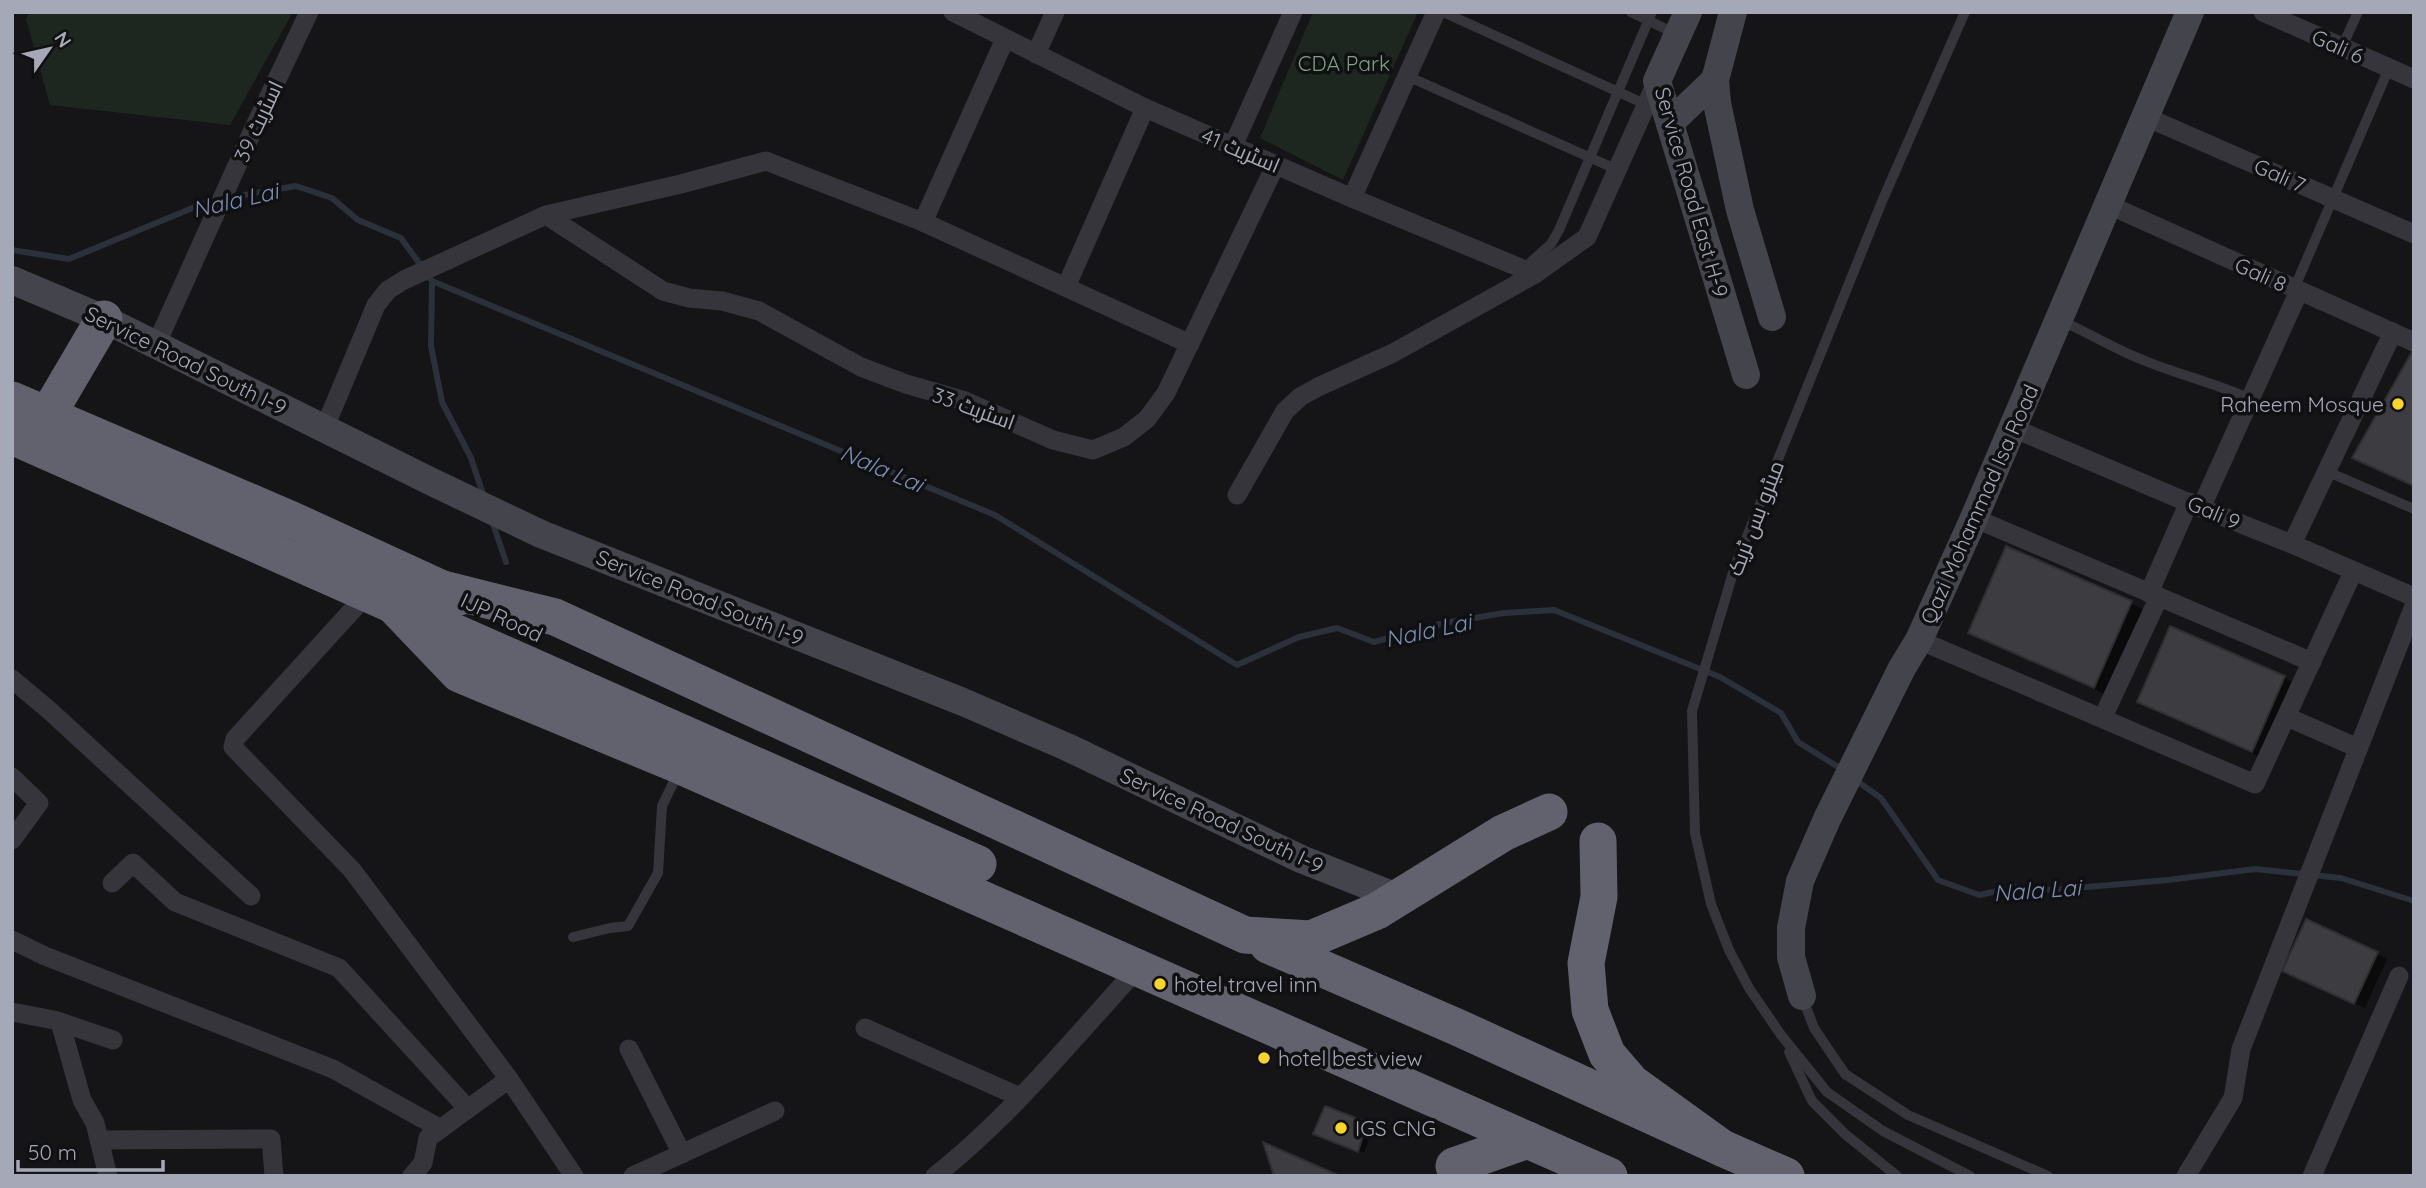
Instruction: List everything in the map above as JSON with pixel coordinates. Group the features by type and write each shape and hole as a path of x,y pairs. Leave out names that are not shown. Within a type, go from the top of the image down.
{"highway":[{"path":"47,415 104,319"},
{"name":"IJP Road","path":"12,400 292,520 439,588 984,852 381,599 12,436"},
{"path":"439,588 555,617 1245,935 1459,1028 1786,1176"},
{"path":"381,599 459,674 681,766 1609,1176"},
{"path":"1245,935 1311,939 1377,911 1503,833 1549,812"},
{"path":"1598,841 1599,897 1587,963 1590,1010 1607,1054 1632,1083 1722,1148"},
{"path":"1454,1166 1528,1140"}],"street":[{"name":"اسٹریٹ 39","path":"156,345 309,12"},
{"name":"اسٹریٹ 41","path":"953,12 1145,108 1529,272"},
{"path":"1036,54 1055,12"},
{"path":"1233,146 1293,12"},
{"path":"1352,198 1436,12"},
{"name":"Service Road East H-9","path":"1733,12 1714,80 1724,142 1740,210 1772,317"},
{"name":"Qazi Mohammad Isa Road","path":"1802,996 1791,957 1791,928 1800,881 1827,819 1902,668 1919,640 1974,518 2190,12"},
{"name":"Gali 6","path":"2263,12 2414,79"},
{"name":"Service Road East H-9","path":"1683,23 1652,93 1670,123 1746,375"},
{"path":"923,222 1005,39"},
{"path":"1670,123 1714,80"},
{"path":"1237,495 1285,411 1300,397 1393,353 1587,237 1652,93"},
{"path":"1066,287 1145,108"},
{"name":"Gali 7","path":"2146,117 2414,234"},
{"path":"325,427 376,305 388,290 404,280 545,215 681,184 766,161 923,222 1190,344"},
{"name":"اسٹریٹ 33","path":"545,215 663,291 689,298 722,300 759,312 860,367 965,401 1054,440 1093,450 1124,437 1147,419 1166,393 1276,164"},
{"name":"Gali 8","path":"2109,205 2414,342"},
{"name":"Service Road South I-9","path":"12,280 104,319 541,534 963,702 1067,747 1301,859 1397,897"},
{"path":"2103,718 2154,595 2195,505 2250,399 2297,290"},
{"path":"2292,544 2393,332"},
{"name":"Gali 9","path":"2013,428 2414,597"},
{"path":"1974,518 2312,662"},
{"path":"1919,640 2255,784 2353,572"},
{"path":"381,599 235,739 233,747 352,870 509,1079 574,1176"},
{"path":"2186,1176 2233,1098 2241,1049 2414,606"},
{"path":"12,679 51,711 251,897"},
{"path":"2287,717 2358,748"},
{"path":"12,777 39,803 12,840"},
{"path":"112,883 133,863 175,902 339,968 468,1110"},
{"path":"12,940 45,956 333,1069 441,1129"},
{"path":"935,1176 966,1152 1020,1097 1138,968"},
{"path":"2312,1176 2399,976"},
{"path":"12,1012 60,1022 114,1040"},
{"path":"60,1022 82,1100 94,1123 108,1176"},
{"path":"865,1028 1020,1097"},
{"path":"629,1049 682,1154"},
{"path":"412,1176 423,1163 428,1138 509,1079"},
{"path":"633,1176 775,1111"},
{"path":"99,1140 271,1139 274,1176"}],"lane":[{"path":"1443,12 1618,92 1652,93"},
{"path":"1631,12 1683,23"},
{"name":"میٹرو بس ٹریک","path":"1965,12 1883,199 1735,566 1692,711 1695,833 1711,904 1729,950 1749,988 1781,1035 1827,1092 1883,1131 1970,1176"},
{"path":"2342,47 2358,12"},
{"path":"1529,272 1559,230 1650,17"},
{"path":"2297,290 2332,198 2389,68"},
{"path":"1407,76 1618,170"},
{"path":"2059,320 2087,331 2138,358 2183,376 2221,386 2250,399"},
{"path":"2326,471 2414,509"},
{"path":"573,937 628,926 658,873 662,806 681,766"},
{"path":"1802,996 1814,1028 1846,1074 1908,1115 2048,1176"},
{"name":"میٹرو بس ٹریک","path":"1781,1035 1812,1101 1845,1134 1897,1176"}],"green space":[{"path":"29,12 293,12 230,125 50,105 26,19"},
{"name":"CDA Park","path":"1313,12 1418,12 1343,180 1260,138"}],"building":[{"name":"Raheem Mosque","path":"2414,350 2414,486 2352,458"},
{"path":"2006,546 2132,601 2094,688 1968,633"},
{"path":"2170,626 2285,676 2252,752 2137,702"},
{"path":"2306,919 2378,952 2354,1004 2282,971"},
{"name":"IGS CNG","path":"1325,1106 1367,1122 1358,1152 1313,1134"},
{"path":"1263,1142 1340,1176 1274,1176"}],"waterway":[{"name":"Nala Lai","path":"227,198 296,186 332,198 358,220 401,238 432,281 995,515 1237,665 1299,637 1337,628 1374,642 1444,623 1504,613 1554,610 1720,677 1781,713 1798,742 1843,770"},
{"name":"Nala Lai","path":"12,250 69,259 216,200"},
{"name":"Nala Lai","path":"432,281 431,346 442,402 471,458 484,497"},
{"name":"Nala Lai","path":"492,521 506,562"},
{"name":"Nala Lai","path":"1854,779 1881,798 1938,880 1979,895 2017,887 2053,890 2255,869 2341,878 2414,901"}],"place":[{"name":"Raheem Mosque","path":"2398,404"},
{"name":"hotel travel inn","path":"1160,984"},
{"name":"hotel best view","path":"1264,1058"},
{"name":"IGS CNG","path":"1341,1128"}]}
